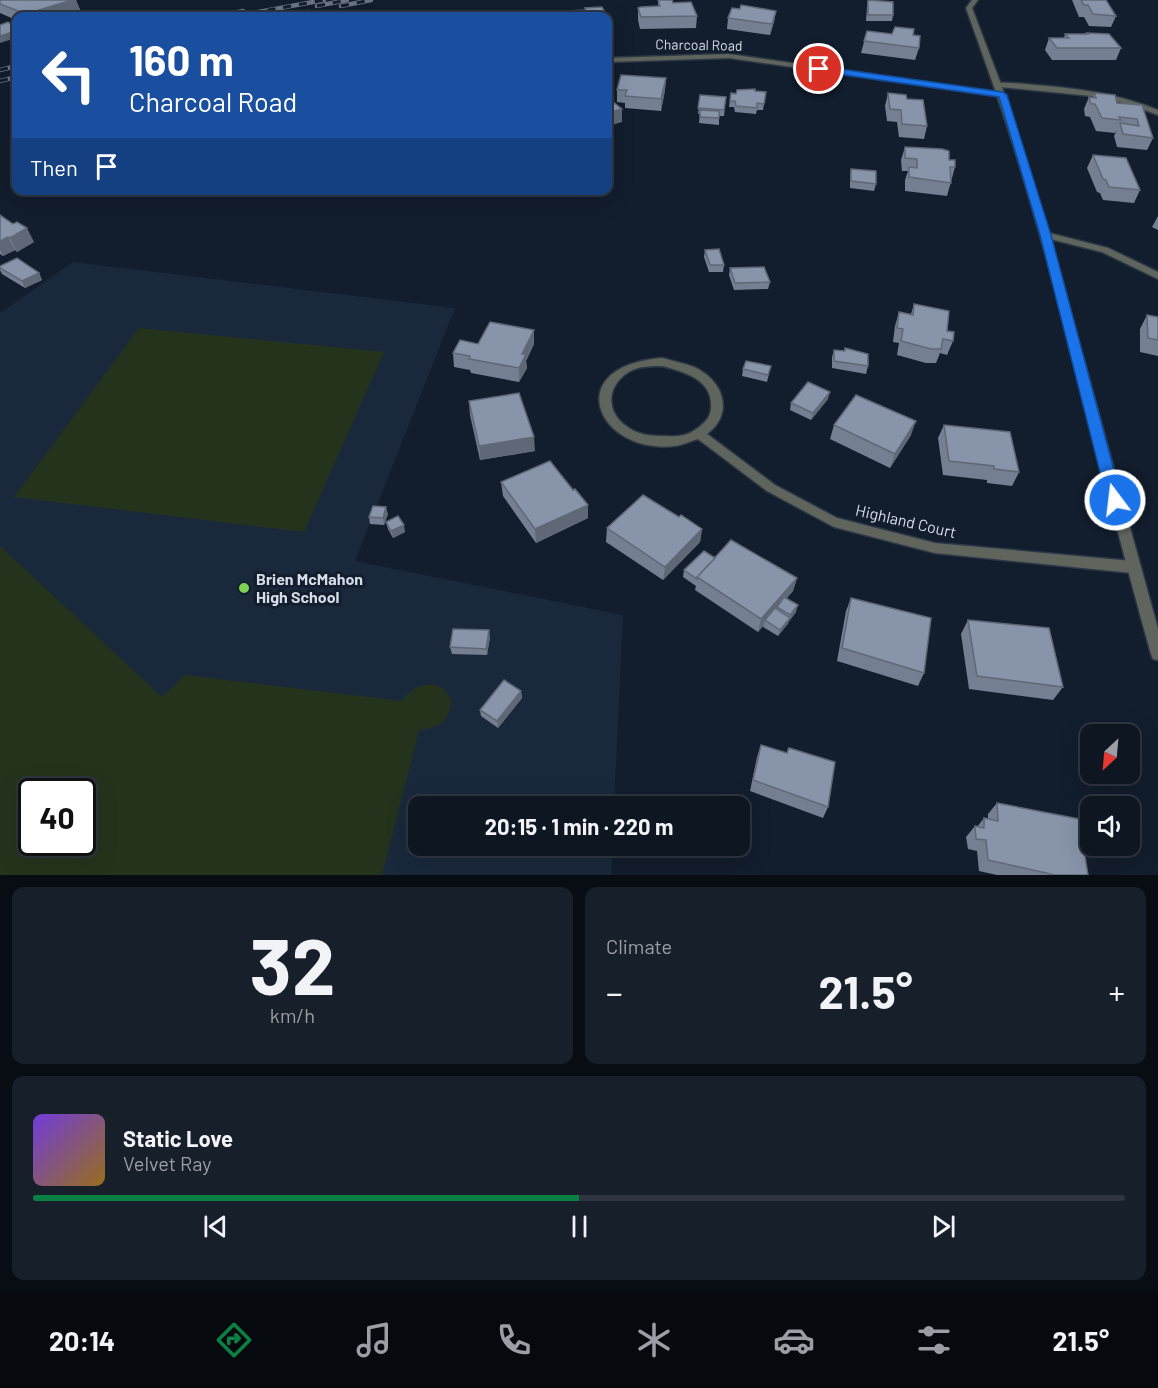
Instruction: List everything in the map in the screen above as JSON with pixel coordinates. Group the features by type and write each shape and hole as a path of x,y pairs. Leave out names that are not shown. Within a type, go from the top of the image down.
{"street":[{"path":"975,0 969,8 1001,90 1045,235 1132,567 1158,654"},
{"name":"Charcoal Road","path":"612,60 729,56 1001,90 1098,96 1129,102 1158,113"},
{"path":"1045,235 1105,250 1158,276"},
{"path":"662,362 690,369 711,383 718,396 719,410 712,423 699,434 681,440 660,442 640,438 622,430 609,418 604,404 604,390 612,378 619,373 643,363 662,362"},
{"name":"Highland Court","path":"699,434 771,488 834,522 935,548 1132,567"}],"shaded area":[{"name":"Brien McMahon High School","path":"73,262 455,308 355,561 623,615 615,796 408,796 408,856 612,856 611,875 0,875 0,313"}],"green space":[{"path":"139,328 384,352 304,532 14,497"},
{"path":"0,546 162,697 185,675 402,701 420,686 434,685 446,692 451,699 446,718 438,725 419,730 382,875 0,875"}],"building":[{"path":"0,0 72,0 33,12 21,12 0,4"},
{"path":"658,0 672,0 673,3 691,2 697,16 641,17 638,8 660,6"},
{"path":"868,0 893,2 893,15 868,15"},
{"path":"1081,0 1106,0 1116,16 1093,14 1088,5 1084,5"},
{"path":"741,5 776,11 772,24 728,18 732,8 740,9"},
{"path":"602,7 605,12 546,12 586,10 585,8"},
{"path":"8,22 12,25 12,32 0,36 0,25"},
{"path":"895,27 914,29 913,35 920,36 919,48 864,41 867,31 892,34"},
{"path":"1065,34 1109,34 1121,48 1057,48 1049,38 1069,38"},
{"path":"621,75 666,78 661,99 625,96 627,90 617,90"},
{"path":"755,89 755,91 766,92 764,104 757,103 757,108 736,106 735,101 730,101 731,93 736,94 737,90"},
{"path":"888,93 906,95 907,99 923,100 927,126 902,124 901,110 890,109"},
{"path":"1095,93 1115,95 1117,103 1142,105 1153,138 1123,134 1120,123 1139,126 1137,119 1102,118 1095,104 1091,104 1089,97 1096,98"},
{"path":"700,95 726,97 724,110 698,108"},
{"path":"612,101 622,109 612,112"},
{"path":"700,110 719,111 719,118 700,117"},
{"path":"905,147 949,151 949,160 955,160 955,167 950,167 951,183 909,177 909,167 917,168 917,159 905,158"},
{"path":"1093,155 1126,158 1140,190 1109,187"},
{"path":"851,169 876,171 876,184 851,181"},
{"path":"0,215 13,224 17,222 27,228 0,241"},
{"path":"719,249 724,265 710,265 705,250"},
{"path":"17,258 39,273 22,281 0,268"},
{"path":"764,267 770,282 735,283 730,268"},
{"path":"914,304 949,311 947,331 954,332 953,341 943,339 941,349 931,349 901,341 903,329 897,328 899,312 913,315"},
{"path":"1147,315 1158,317 1158,340 1148,338"},
{"path":"490,322 534,330 522,354 526,354 519,368 469,359 470,356 453,353 460,340 478,344"},
{"path":"845,348 868,354 868,366 834,361 834,350 845,351"},
{"path":"746,361 771,366 768,375 743,369"},
{"path":"808,382 830,392 813,413 791,403"},
{"path":"519,393 534,437 479,446 469,401"},
{"path":"856,395 916,421 895,454 834,425"},
{"path":"944,425 1010,432 1019,472 994,469 994,466 949,461"},
{"path":"550,461 588,505 535,529 501,482"},
{"path":"643,495 702,529 665,567 607,528"},
{"path":"373,506 386,507 383,518 369,517"},
{"path":"398,516 404,525 391,531 386,522"},
{"path":"731,540 797,578 761,619 697,577"},
{"path":"704,551 715,558 697,579 684,570"},
{"path":"784,597 798,605 790,615 777,607"},
{"path":"851,598 931,618 924,673 842,648"},
{"path":"775,608 790,618 780,630 765,620"},
{"path":"968,620 1049,628 1063,687 977,676"},
{"path":"453,629 489,630 486,649 450,647"},
{"path":"504,680 521,691 497,721 480,710"},
{"path":"761,745 787,753 789,748 835,762 828,807 753,780"},
{"path":"997,803 1079,819 1080,856 1085,856 1088,875 1055,875 988,860 986,840 976,839 975,826 984,828 984,818 998,821"}],"railway":[{"path":"258,12 324,0"},
{"path":"317,6 347,0"},
{"path":"341,6 371,0"},
{"path":"238,12 243,11"},
{"path":"0,70 12,67"},
{"path":"0,81 12,78"}],"place":[{"name":"Brien McMahon High School","path":"244,588"}],"route":[{"path":"819,69 1003,95 1045,235 1115,500"}]}
